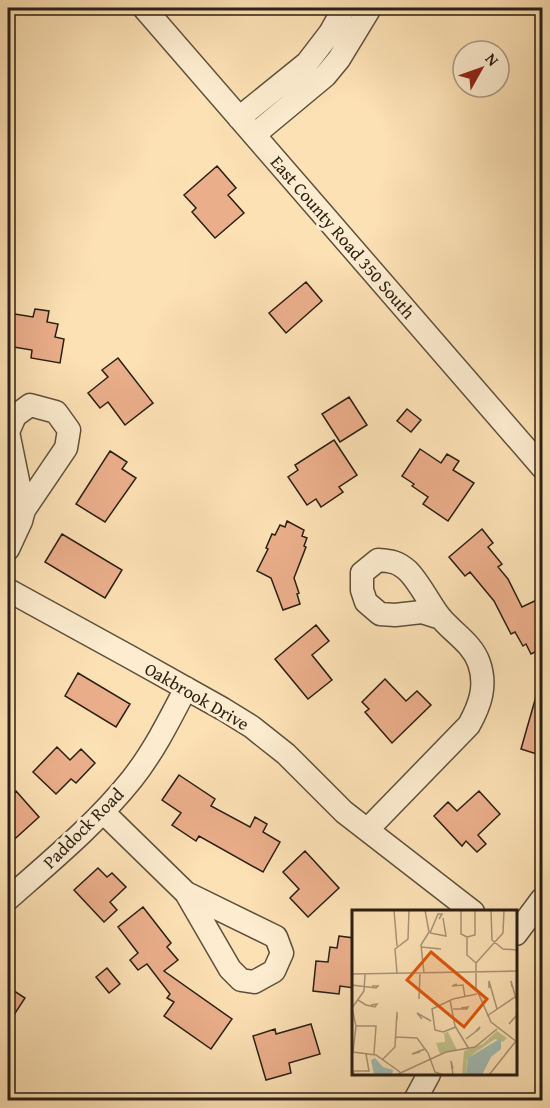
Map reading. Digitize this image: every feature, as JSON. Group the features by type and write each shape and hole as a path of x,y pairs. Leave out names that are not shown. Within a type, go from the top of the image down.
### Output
{"street":[{"name":"East County Road 350 South","path":"144,8 543,467"},
{"path":"247,126 306,63 330,33 344,8"},
{"path":"247,126 325,76 339,59 370,8"},
{"path":"8,549 24,510"},
{"name":"Oakbrook Drive","path":"8,590 252,727 286,754 344,812 470,910"},
{"path":"367,830 461,734 478,710 482,692 479,663 474,652 441,618"},
{"name":"Paddock Road","path":"8,899 96,820 133,778 186,688"},
{"path":"103,812 186,893"},
{"path":"517,933 543,899"},
{"path":"415,1101 428,1075"}],"building":[{"path":"217,166 236,188 228,195 244,213 215,238 192,212 196,208 184,195"},
{"path":"306,282 322,301 286,333 269,313"},
{"path":"35,309 49,311 47,322 58,324 55,337 64,339 60,363 31,358 32,350 8,346 8,313 33,317"},
{"path":"118,358 153,403 125,425 108,402 100,408 88,393 108,377 102,370"},
{"path":"349,397 367,425 340,442 322,414"},
{"path":"407,409 421,420 411,432 397,421"},
{"path":"334,440 357,475 339,487 343,492 321,507 316,499 307,505 288,477 298,470 295,465"},
{"path":"420,449 441,463 447,454 459,461 453,470 474,483 448,521 423,504 428,497 402,476"},
{"path":"110,451 127,462 122,469 136,478 105,522 76,504"},
{"path":"287,521 304,530 302,536 307,538 304,546 306,547 294,578 300,604 283,610 271,578 257,571 268,549 266,548 272,534 275,535 280,525 285,527"},
{"path":"482,529 493,543 488,547 502,564 498,567 508,579 522,607 543,597 543,648 531,654 526,644 523,646 515,632 511,634 494,601 470,572 465,576 449,557"},
{"path":"62,534 122,570 105,598 45,562"},
{"path":"316,625 329,641 312,655 332,680 308,699 275,659"},
{"path":"78,673 130,704 116,727 65,696"},
{"path":"385,679 406,701 417,691 431,705 392,743 365,712 369,709 362,702"},
{"path":"539,686 543,687 543,756 521,749"},
{"path":"57,747 70,760 81,749 95,763 76,783 71,779 56,794 33,772"},
{"path":"179,775 215,799 211,806 250,827 255,817 267,824 263,832 280,842 263,872 199,836 196,841 172,825 181,813 162,800"},
{"path":"16,791 39,817 8,845 8,798"},
{"path":"479,791 500,814 478,835 486,844 477,852 466,841 462,846 434,816 448,802 457,811"},
{"path":"305,851 339,888 308,917 290,898 299,889 283,872"},
{"path":"98,868 107,877 112,873 126,887 110,902 117,910 104,922 74,890"},
{"path":"143,907 171,943 167,947 178,960 164,971 232,1019 211,1049 164,1016 174,1002 167,998 170,994 147,964 138,970 130,960 138,953 118,927"},
{"path":"339,936 352,938 352,988 340,986 339,994 313,991 316,961 328,962 330,947 337,948"},
{"path":"107,968 120,984 109,993 96,977"},
{"path":"8,987 25,998 8,1024"},
{"path":"311,1024 320,1054 289,1063 291,1073 266,1080 253,1036 275,1029 276,1034"}]}
